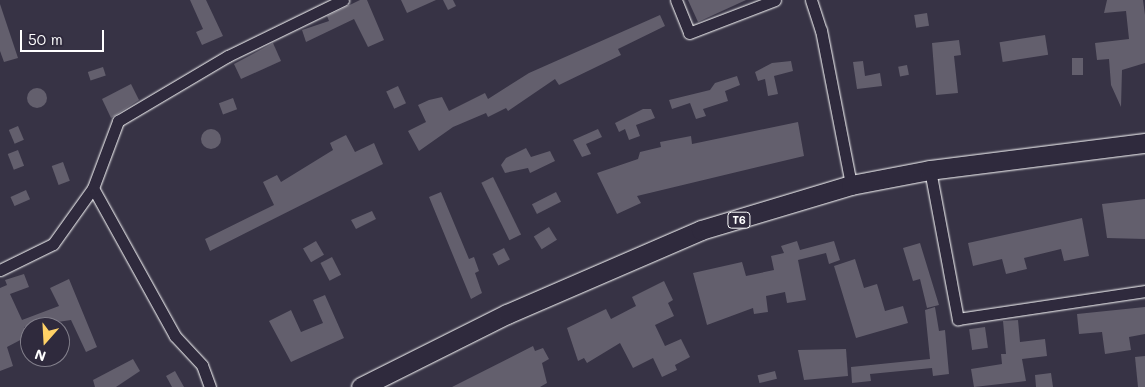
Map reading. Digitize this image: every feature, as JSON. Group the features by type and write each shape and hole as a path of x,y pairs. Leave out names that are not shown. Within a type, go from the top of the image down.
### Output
{"highway":[{"name":"T6","path":"361,387 507,314 701,230 852,185 930,170 1145,143"}],"street":[{"path":"0,270 53,244 93,188 118,121 228,56 342,0"},
{"path":"676,0 689,33 775,0"},
{"path":"811,0 821,30 852,185"},
{"path":"930,170 958,319 1145,291"},
{"path":"93,188 175,336 202,366 210,387"}],"building":[{"path":"190,0 206,0 223,36 202,45 196,32 203,29"},
{"path":"360,0 367,0 384,40 368,47 354,19 306,42 302,30 329,21 327,16"},
{"path":"401,0 436,0 407,13"},
{"path":"443,0 453,0 456,6 448,10"},
{"path":"688,0 746,0 698,22"},
{"path":"1107,0 1143,0 1145,15 1145,63 1122,70 1121,107 1111,85 1109,59 1097,60 1095,43 1129,39 1126,11 1104,13"},
{"path":"0,4 18,58 4,62 0,51"},
{"path":"927,13 929,26 916,28 914,15"},
{"path":"660,15 665,26 618,49 621,55 559,85 555,79 508,111 506,108 488,117 486,113 453,127 419,151 408,131 426,122 418,105 442,97 449,111 485,93 488,99 529,73"},
{"path":"1045,35 1048,55 1003,62 1000,42"},
{"path":"959,40 961,55 954,56 958,93 936,95 932,43"},
{"path":"273,43 281,61 241,79 234,64"},
{"path":"1072,58 1083,58 1083,75 1072,75"},
{"path":"791,61 793,71 774,76 778,94 768,96 765,79 758,81 755,72 772,63"},
{"path":"863,61 865,76 880,73 882,86 857,89 853,62"},
{"path":"907,65 909,75 900,77 898,67"},
{"path":"103,67 106,76 91,81 88,72"},
{"path":"737,76 740,85 725,91 728,101 703,109 706,116 696,119 690,103 672,109 669,100 710,90 715,83"},
{"path":"131,84 139,100 111,118 102,99"},
{"path":"398,86 406,103 394,109 386,91"},
{"path":"37,88 44,91 47,98 44,105 37,108 30,105 27,98 30,91"},
{"path":"233,98 237,109 223,114 219,103"},
{"path":"643,109 651,109 655,118 636,125 640,136 629,140 625,129 619,132 615,123"},
{"path":"798,122 804,156 637,196 641,203 617,214 597,173 638,159 640,152 661,147 660,142 691,136 692,144"},
{"path":"18,126 24,140 15,144 9,130"},
{"path":"211,129 218,132 221,139 218,146 211,149 204,146 201,139 204,132"},
{"path":"598,129 602,137 586,144 591,154 582,157 573,140"},
{"path":"346,135 355,152 374,143 383,164 210,251 205,239 274,205 263,182 277,175 281,182 333,150 330,143"},
{"path":"526,148 531,157 550,151 555,161 530,173 528,168 505,173 501,165 506,158"},
{"path":"18,150 24,166 14,170 8,154"},
{"path":"63,162 70,181 59,185 52,166"},
{"path":"493,177 521,235 509,240 481,183"},
{"path":"26,190 30,199 15,206 10,197"},
{"path":"441,192 469,259 474,257 479,271 475,273 482,293 471,299 429,197"},
{"path":"556,192 561,202 537,214 532,204"},
{"path":"1145,199 1145,239 1107,238 1102,204"},
{"path":"372,211 376,219 356,229 351,220"},
{"path":"1082,218 1089,256 1064,261 1061,249 1024,258 1027,269 1006,274 1002,259 973,266 968,243"},
{"path":"549,227 557,240 542,249 534,237"},
{"path":"316,241 324,255 311,262 303,249"},
{"path":"797,241 800,250 834,241 840,260 829,264 826,253 798,260 806,300 787,303 785,292 766,296 768,312 754,314 753,308 707,325 693,273 742,262 746,276 774,270 771,256 784,253 781,246"},
{"path":"920,243 939,305 927,308 920,279 913,281 903,248"},
{"path":"504,248 510,260 498,265 492,254"},
{"path":"332,257 341,275 329,281 320,263"},
{"path":"855,259 864,288 877,284 885,311 903,306 908,323 856,338 834,266"},
{"path":"24,274 29,287 10,294 21,317 20,340 7,347 13,366 0,371 0,288 7,285 5,280"},
{"path":"69,279 97,347 86,352 70,317 30,317 59,306 50,288"},
{"path":"664,281 673,300 668,303 674,316 655,325 665,346 681,339 690,357 675,365 677,370 662,377 653,358 633,368 620,343 587,363 584,358 578,361 567,328 606,309 611,319 636,306 632,297"},
{"path":"325,295 344,338 291,362 269,321 291,310 301,332 323,323 313,300"},
{"path":"935,307 939,331 945,330 949,374 933,376 932,368 870,374 871,381 852,383 851,367 930,359 925,310"},
{"path":"1145,307 1145,334 1129,337 1131,350 1105,354 1102,332 1079,334 1077,314"},
{"path":"1018,320 1020,342 1045,339 1047,356 1022,359 1026,381 974,387 971,369 1002,364 1001,354 1006,354 1003,321"},
{"path":"985,327 988,348 972,350 969,329"},
{"path":"533,346 535,351 543,348 549,359 542,363 547,383 540,387 452,387"},
{"path":"846,349 848,376 804,380 798,350"},
{"path":"1145,356 1145,387 1138,387 1135,357"},
{"path":"133,359 140,371 116,387 95,387 93,380"},
{"path":"175,371 184,387 172,387 166,376"},
{"path":"775,371 777,379 759,383 758,375"},
{"path":"1051,373 1053,387 1036,387 1035,375"}]}
